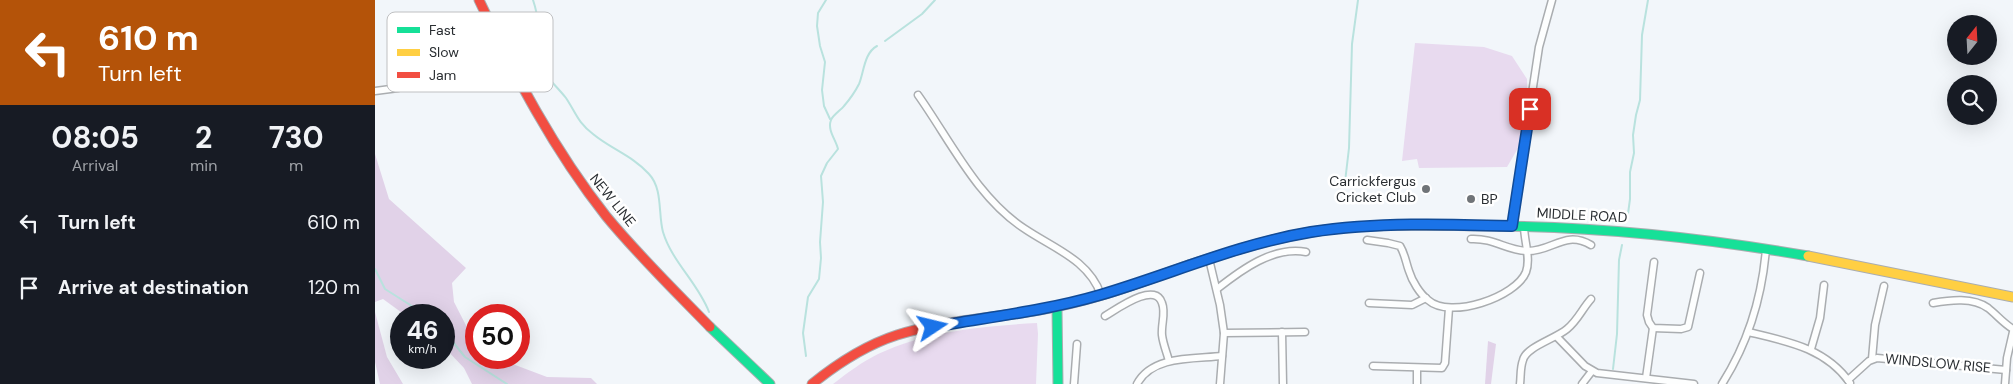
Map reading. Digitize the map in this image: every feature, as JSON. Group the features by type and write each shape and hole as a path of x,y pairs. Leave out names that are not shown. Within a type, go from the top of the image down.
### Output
{"main road":[{"name":"NEW LINE","path":"479,0 485,12"},
{"name":"NEW LINE","path":"524,92 543,125 579,180 607,217 656,272 741,358 770,384"},
{"name":"MIDDLE ROAD","path":"812,384 828,371 859,352 897,336 937,326 1057,307 1101,295 1267,241 1335,229 1415,225 1524,226 1637,232 1766,248 2013,297"},
{"path":"1057,307 1058,384"}],"street":[{"path":"1512,226 1539,47 1552,0"},
{"path":"918,95 978,183 996,206 1025,230 1060,249 1074,260 1094,278 1101,295"},
{"path":"1367,240 1393,244 1401,248 1410,273 1426,298 1434,304 1449,308 1477,305 1514,287 1522,280 1527,270 1524,226"},
{"path":"1471,240 1488,239 1526,251 1570,239 1582,240 1591,245"},
{"path":"1722,384 1741,352 1748,332 1761,289 1766,248"},
{"path":"1217,289 1253,263 1293,251 1306,252"},
{"path":"1209,259 1217,289 1224,333 1220,384"},
{"path":"1646,378 1653,328 1647,315 1653,262"},
{"path":"1653,328 1681,329 1688,327 1701,272"},
{"path":"1811,349 1820,318 1824,285"},
{"path":"1873,359 1875,325 1884,286"},
{"path":"1105,316 1145,295 1153,294 1159,298 1163,306 1162,335 1169,361"},
{"path":"1369,303 1412,305 1426,298"},
{"path":"1520,384 1523,360 1527,352 1557,337 1578,319 1591,299"},
{"path":"1933,303 1955,300 1979,304 1988,308 2013,331 2005,384"},
{"path":"1373,366 1439,368 1444,366 1449,308"},
{"path":"1282,332 1283,384"},
{"path":"1224,333 1305,332"},
{"path":"1748,332 1811,349 1835,367 1849,382"},
{"path":"1557,337 1592,371 1602,374 1694,384"},
{"path":"1074,384 1077,344"},
{"path":"1137,384 1141,377 1149,370 1169,361 1222,356"},
{"name":"WINDSLOW RISE","path":"1849,382 1873,359 1881,358 2006,370"},
{"path":"1417,368 1417,384"},
{"path":"1582,384 1592,371"}],"shaded area":[{"path":"1415,43 1484,47 1512,56 1527,79 1527,112 1521,143 1507,167 1419,168 1417,159 1402,161"},
{"path":"375,154 389,199 466,268 452,283 454,302 465,324 465,369 526,369 547,377 591,378 597,384 472,384 464,368 455,359 455,304 390,304 383,299 375,302"},
{"path":"375,312 390,362 390,369 394,369 403,384 380,384 375,362"},
{"path":"1037,323 1036,384 833,384 872,357 916,340 976,328"},
{"path":"1488,341 1496,344 1491,384 1485,384"}],"waterway":[{"path":"533,0 536,12"},
{"path":"826,0 818,13 817,26 825,62 822,90 824,106 830,119"},
{"path":"885,41 922,14 935,0"},
{"path":"1345,182 1349,148 1352,44 1358,0"},
{"path":"1627,221 1630,199 1630,172 1634,153 1633,135 1640,100 1642,35 1648,0"},
{"path":"806,356 803,333 808,297 819,279 821,258 820,242 823,202 821,176 827,163 838,149 830,124 832,118 856,90 869,53 877,46"},
{"path":"553,84 566,98 588,130 636,162 649,174 658,194 663,232 667,243 698,291 709,312"},
{"path":"1613,369 1617,334 1619,260 1622,245"},
{"path":"375,269 385,289 409,304"},
{"path":"455,345 465,357 507,384"}],"traffic: fast":[{"path":"1499,226 1615,231 1731,244 1808,256"},
{"path":"1057,307 1058,384"},
{"path":"710,327 770,384"}],"traffic: slow":[{"path":"1189,265 1264,242 1334,229 1405,225 1499,226"},
{"path":"1808,256 2013,297"}],"traffic: jam":[{"path":"479,0 485,12"},
{"path":"526,92 552,139 606,216 657,273 710,327"},
{"path":"812,384 853,355 897,335 936,325 1035,311 1089,299 1189,265"}],"place":[{"name":"Carrickfergus Cricket Club","path":"1426,189"},
{"name":"BP","path":"1471,199"}],"route":[{"path":"933,327 1057,307 1101,295 1247,246 1312,232 1415,225 1512,226 1530,109"}]}
